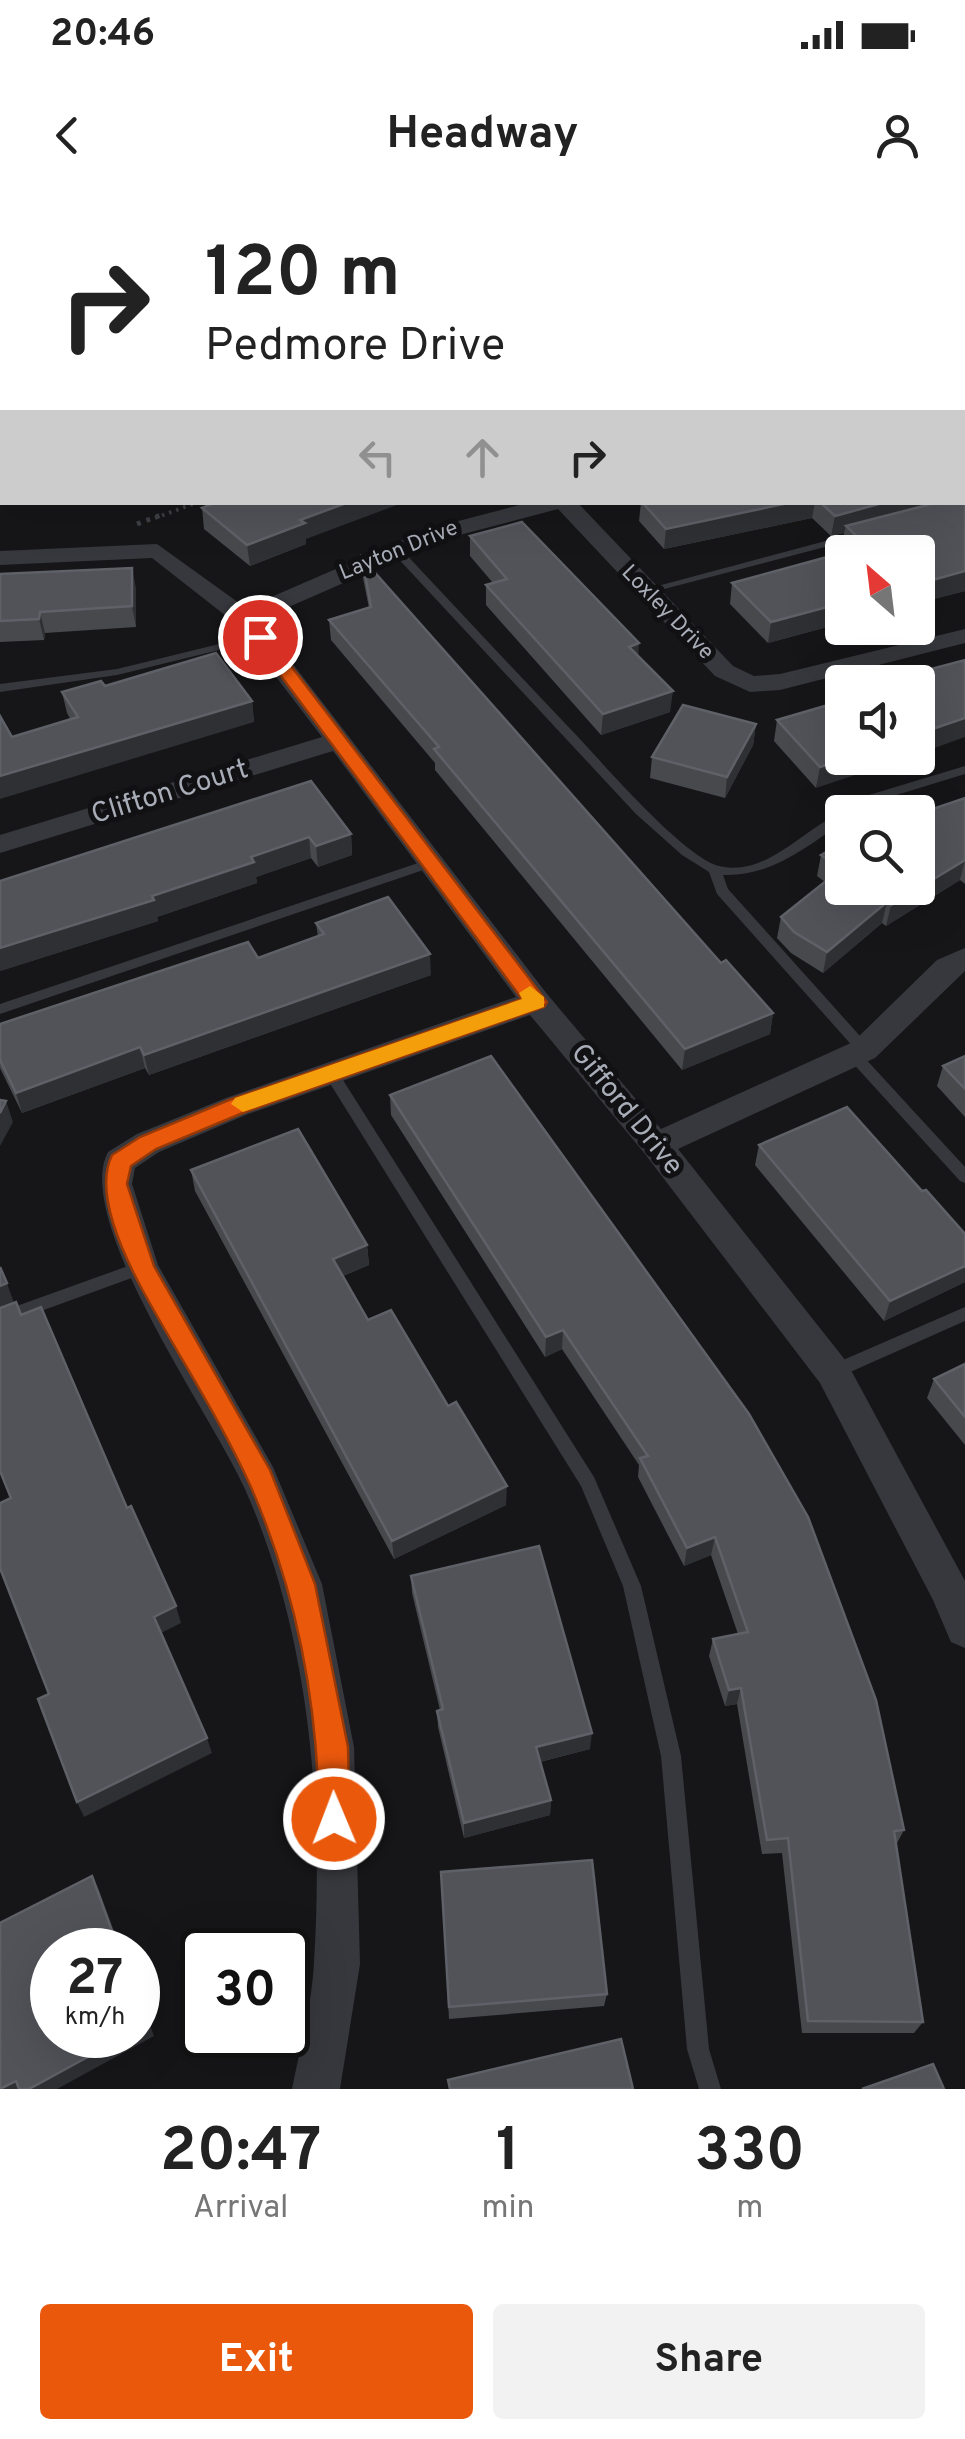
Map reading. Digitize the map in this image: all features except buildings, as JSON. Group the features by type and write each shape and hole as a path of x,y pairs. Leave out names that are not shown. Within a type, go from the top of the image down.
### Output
{"street":[{"name":"Layton Drive","path":"252,627 396,550 471,522 548,505"},
{"name":"Loxley Drive","path":"565,505 724,672 750,684 780,682 965,636"},
{"name":"Gifford Drive","path":"0,558 158,551 252,627 536,1002 656,1145 833,1372 958,1590 965,1629"},
{"name":"Clifton Court","path":"0,844 340,741"},
{"path":"656,1145 859,1053 948,966 965,958"},
{"path":"316,2089 337,1964 333,1747 302,1584 260,1479 142,1267 115,1184 120,1161 166,1136 331,1072 536,1002"}],"lane":[{"path":"645,592 871,532"},
{"path":"396,550 640,811 686,852 716,870 739,873 778,862 825,829"},
{"path":"0,688 117,672 252,627"},
{"path":"882,795 965,770"},
{"path":"0,1009 430,863"},
{"path":"716,870 722,891 965,1177"},
{"path":"331,1072 588,1482 632,1586 670,1756 698,2049 710,2089"},
{"path":"0,1320 142,1267"},
{"path":"833,1372 965,1314"}],"slow traffic":[{"path":"243,1104 536,1002 530,993"}],"route":[{"path":"260,637 536,1002 237,1106 148,1143 120,1161 115,1184 142,1267 260,1479 302,1584 333,1747 334,1819"}]}
